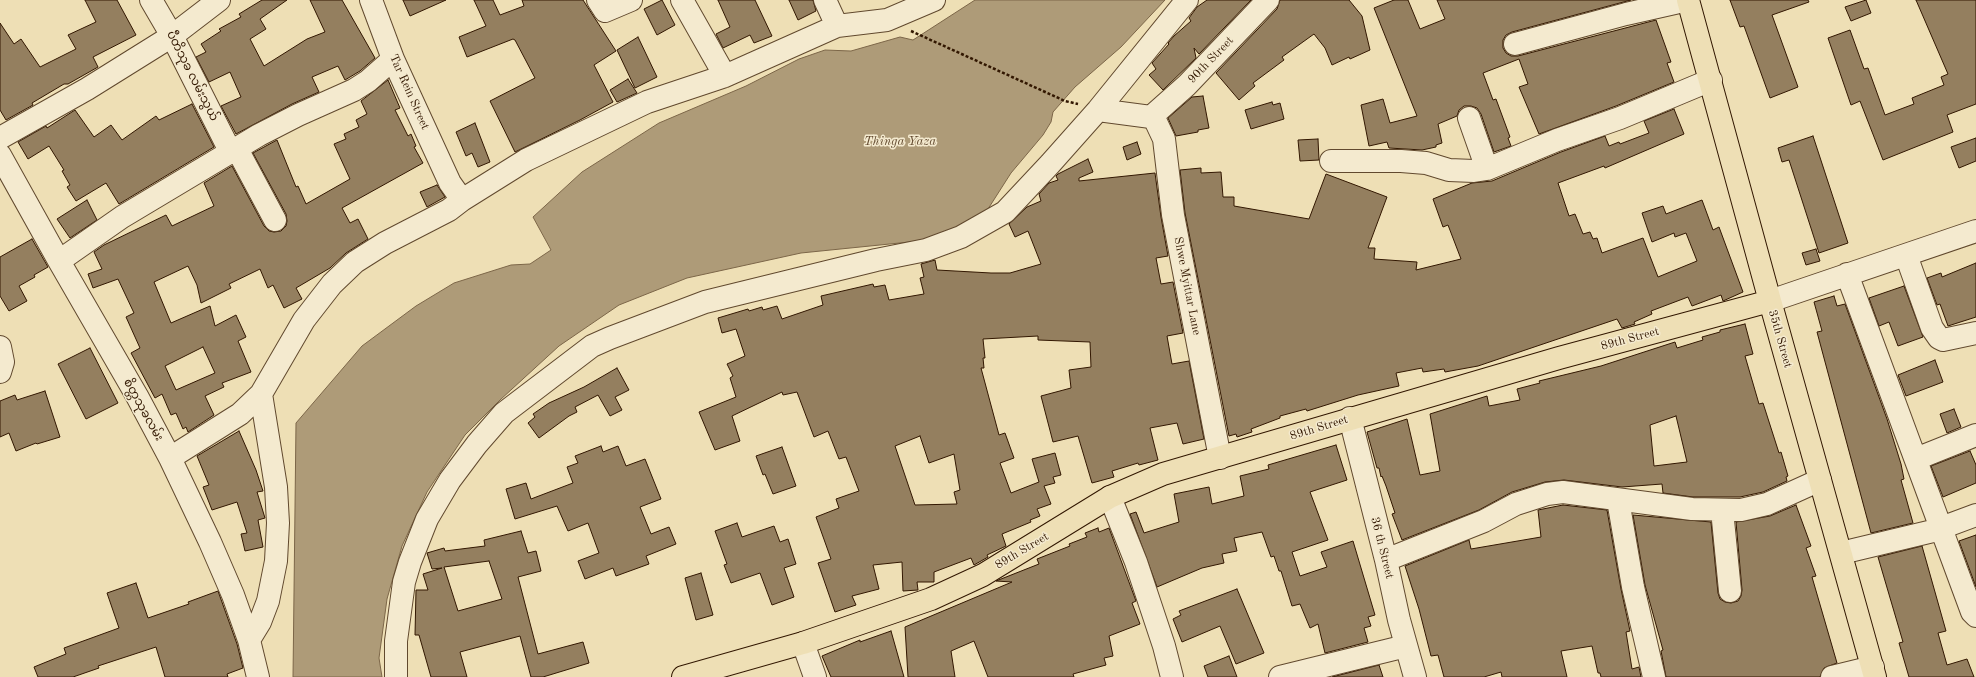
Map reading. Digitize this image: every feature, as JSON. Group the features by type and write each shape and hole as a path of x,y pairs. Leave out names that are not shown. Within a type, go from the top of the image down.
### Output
{"main road":[{"name":"35th Street","path":"1688,0 1770,301 1874,672"},
{"name":"89th Street","path":"684,677 803,643 930,599 957,588 1014,556 1110,496 1163,474 1559,358 1770,301"}],"street":[{"name":"ပီတိသုခ လမ်းသွယ်","path":"152,0 234,151 275,220"},
{"path":"0,138 87,89 172,36 219,0"},
{"name":"Tar Rein Street","path":"371,0 393,59 456,192"},
{"path":"598,0 605,11 631,0"},
{"path":"682,0 725,76"},
{"path":"825,0 838,26"},
{"path":"170,458 240,414 261,394 304,320 332,284 355,262 370,252 449,210 456,192 646,102 725,76 838,26 887,20 934,0"},
{"path":"396,677 396,640 404,582 410,562 427,519 450,480 476,444 504,413 592,346 617,335 705,302 876,260 926,250 961,237 1005,212 1045,170 1098,110 1187,0"},
{"name":"90th Street","path":"1151,117 1187,85 1268,0"},
{"path":"1515,44 1626,14 1688,0"},
{"path":"59,261 122,217 234,151 298,115 354,90 368,81 393,59"},
{"path":"1331,161 1401,161 1426,163 1449,170 1474,171 1487,169 1557,140 1620,118 1711,80"},
{"path":"1098,110 1151,117"},
{"name":"Shwe Myittar Lane","path":"1151,117 1156,122 1164,139 1173,215 1220,458"},
{"path":"1469,118 1487,169"},
{"name":"စိတ္တသုခလမ်း","path":"0,156 137,396 170,458 233,594 250,640 258,677"},
{"name":"89th Street","path":"1770,301 1976,231"},
{"path":"1906,255 1932,328 1939,338 1943,340 1976,333"},
{"path":"1847,274 1972,612 1976,617"},
{"path":"0,347 3,362 0,372"},
{"path":"250,640 260,622 268,601 276,561 278,523 276,487 261,394"},
{"name":"36 th Street","path":"1350,418 1415,677"},
{"path":"1916,459 1976,435"},
{"path":"1386,560 1484,521 1516,504 1547,494 1563,492 1692,509 1741,510 1767,504 1820,480"},
{"path":"1110,496 1136,562 1164,646 1172,677"},
{"path":"1618,500 1633,587 1654,677"},
{"path":"1722,510 1730,591"},
{"path":"1841,553 1942,528 1976,516"},
{"path":"803,643 815,677"},
{"path":"1280,677 1406,646"},
{"path":"1832,677 1874,672"}],"path":[{"path":"918,35 1066,100"}],"water":[{"name":"Thinga Yaza","path":"975,0 1165,0 1121,47 1075,87 1053,112 1051,122 1043,135 1011,173 988,209 958,229 929,240 801,253 687,278 619,305 559,346 500,400 465,435 427,492 402,546 387,599 379,658 382,677 293,677 296,423 362,346 416,306 454,283 511,265 530,264 551,250 533,217 582,172 659,123 746,86 799,59 825,50 851,51 900,37 913,40"}],"building":[{"path":"85,0 117,0 136,35 93,57 98,67 68,84 64,84 32,103 33,105 6,120 0,110 0,23 14,44 21,39 40,67 76,49 68,35 96,22"},
{"path":"262,0 287,0 260,19 266,29 250,39 264,66 307,39 325,32 310,0 342,0 375,58 360,71 345,80 338,66 312,77 319,92 292,104 236,134 221,106 241,97 230,72 209,82 196,57 206,52 201,44 221,31 219,29 241,17 239,14"},
{"path":"403,0 446,0 410,16"},
{"path":"474,0 493,0 500,15 524,6 522,0 583,0 616,51 594,65 613,102 515,152 490,101 535,78 515,40 513,39 467,57 459,37 486,26"},
{"path":"662,0 675,25 657,35 644,9"},
{"path":"718,0 755,0 772,36 754,43 750,35 723,48 716,34 730,27"},
{"path":"789,0 813,0 816,11 798,20"},
{"path":"1207,0 1251,0 1199,54 1194,48 1196,58 1163,90 1149,75 1156,69 1152,63 1174,36 1191,21 1189,18 1197,7"},
{"path":"1280,0 1349,0 1362,16 1370,50 1332,65 1325,48 1314,34 1282,57 1284,60 1253,83 1255,86 1239,100 1216,73 1277,9"},
{"path":"1394,0 1408,0 1420,29 1445,19 1437,0 1631,0 1512,32 1506,35 1503,40 1503,48 1506,53 1511,56 1518,56 1656,20 1671,62 1667,63 1674,82 1616,106 1539,134 1519,87 1528,84 1519,59 1483,73 1493,100 1496,99 1510,137 1508,138 1511,146 1494,152 1481,114 1477,108 1464,106 1459,110 1457,116 1438,124 1442,143 1436,145 1436,147 1422,150 1389,148 1387,142 1369,146 1361,105 1383,99 1390,123 1417,116 1374,8"},
{"path":"1730,0 1808,0 1809,2 1772,15 1798,87 1770,98 1744,26 1740,27"},
{"path":"1866,0 1871,13 1851,21 1845,7"},
{"path":"1916,0 1976,0 1976,104 1947,115 1953,132 1883,160 1860,101 1851,105 1828,38 1850,30 1864,69 1868,68 1885,115 1914,104 1912,98 1944,85 1941,77 1948,74"},
{"path":"638,37 657,77 635,88 617,50"},
{"path":"628,79 637,93 617,102 610,90"},
{"path":"388,80 400,108 395,110 408,136 411,134 416,146 414,147 423,163 342,208 350,223 358,219 368,239 346,253 330,268 296,288 302,299 284,308 273,285 268,288 260,269 229,284 231,288 201,303 197,285 188,266 154,282 171,323 210,306 215,326 236,315 246,337 238,341 251,372 222,383 224,387 205,396 214,415 188,432 186,427 183,429 176,413 171,415 162,394 155,398 131,353 140,348 126,317 134,313 118,279 93,288 88,274 102,269 94,252 104,245 166,215 172,226 214,206 204,183 232,166 264,226 269,231 281,231 286,226 286,214 253,153 277,140 296,187 298,186 306,204 350,179 334,144 346,139 344,134 359,127 356,120 367,114 361,101","holes":["203,347 215,373 176,390 165,366"]},
{"path":"1203,96 1209,128 1198,130 1198,132 1176,136 1168,118 1192,97"},
{"path":"1272,102 1273,105 1280,103 1284,119 1251,129 1245,110"},
{"path":"192,104 214,147 119,204 106,183 76,201 67,187 70,185 62,171 64,170 49,146 28,159 18,142 46,126 47,128 75,110 94,137 111,125 122,140 156,116 159,120"},
{"path":"1674,109 1684,134 1605,168 1604,166 1558,183 1569,216 1575,214 1583,234 1590,232 1593,239 1597,238 1602,253 1643,238 1658,277 1697,261 1686,233 1675,237 1674,233 1652,242 1642,213 1663,206 1666,214 1702,200 1713,230 1719,227 1743,292 1723,301 1721,295 1692,306 1688,297 1651,311 1652,314 1634,322 1635,324 1622,328 1617,319 1478,366 1445,372 1444,369 1423,372 1422,368 1396,373 1399,386 1358,395 1307,411 1306,409 1280,416 1280,418 1251,429 1252,432 1237,437 1236,434 1229,436 1185,213 1180,170 1201,168 1201,173 1221,172 1223,197 1234,197 1234,206 1309,219 1326,174 1387,197 1368,248 1375,248 1374,259 1417,262 1416,270 1461,259 1448,225 1443,227 1433,199 1472,183 1492,181 1561,152 1605,136 1609,146 1619,142 1620,144 1649,133 1644,121"},
{"path":"475,123 490,162 478,167 472,153 466,156 456,132"},
{"path":"1813,136 1848,243 1819,253 1789,160 1782,162 1778,148"},
{"path":"1976,138 1976,161 1959,168 1951,147"},
{"path":"1318,139 1319,160 1300,161 1298,140"},
{"path":"1137,142 1141,154 1127,160 1123,147"},
{"path":"1088,159 1093,172 1079,178 1079,181 1155,173 1168,256 1156,258 1161,284 1173,282 1183,333 1167,336 1172,364 1189,361 1204,439 1183,444 1177,423 1150,428 1158,460 1139,465 1138,463 1112,471 1114,477 1092,483 1078,436 1053,442 1041,396 1071,388 1069,370 1091,367 1090,342 1038,340 1038,336 983,339 985,358 983,358 984,368 981,368 999,435 1005,433 1014,458 1000,463 1011,493 1039,482 1032,459 1055,453 1061,475 1053,477 1055,483 1044,486 1051,504 1037,509 1040,516 1030,520 1031,522 1002,534 1006,546 987,555 988,557 974,565 971,558 934,572 934,582 917,582 918,590 903,591 902,562 873,565 879,589 852,596 856,605 835,612 818,563 831,559 816,517 839,508 836,499 859,491 846,457 839,459 828,431 814,437 797,392 783,395 782,392 732,416 740,441 715,450 699,412 736,397 730,378 733,376 727,364 745,356 736,329 722,333 718,318 748,309 749,311 762,307 763,310 777,306 782,319 823,305 821,296 873,284 874,287 885,285 889,300 924,294 920,278 924,277 921,264 935,260 937,270 991,273 1010,273 1041,264 1028,231 1015,237 1009,224 1027,207 1041,201 1039,194 1049,183 1058,180 1056,176","holes":["920,436 929,463 954,454 960,490 954,492 957,504 915,505 895,446"]},
{"path":"437,185 445,197 427,207 420,192"},
{"path":"87,200 97,220 70,238 57,219"},
{"path":"32,239 48,267 34,275 35,277 19,286 27,301 9,311 0,296 0,257"},
{"path":"1816,249 1820,261 1806,265 1802,253"},
{"path":"1976,263 1976,317 1948,326 1940,304 1937,305 1927,278 1941,273 1942,277"},
{"path":"1904,286 1923,337 1898,346 1889,322 1879,326 1869,298"},
{"path":"1834,296 1837,306 1845,304 1887,419 1901,464 1904,479 1901,480 1913,523 1871,533 1817,332 1822,331 1814,302"},
{"path":"1745,324 1753,354 1745,356 1759,404 1763,403 1779,453 1781,452 1788,476 1786,477 1787,481 1763,492 1740,497 1693,497 1663,493 1662,484 1622,487 1564,480 1545,482 1512,492 1479,510 1402,540 1392,514 1395,513 1379,468 1377,468 1367,432 1407,419 1420,475 1440,471 1430,414 1487,396 1489,406 1520,400 1517,389 1540,383 1539,381 1601,366 1675,342 1677,348 1703,340 1702,337 1720,332 1720,330","holes":["1676,416 1687,462 1654,466 1650,425"]},
{"path":"90,348 118,403 86,419 58,364"},
{"path":"1935,360 1943,382 1906,396 1898,375"},
{"path":"617,368 629,390 615,397 622,410 610,416 598,395 575,407 577,412 569,416 539,438 528,423 535,417 533,414 549,403 584,387"},
{"path":"45,391 60,437 37,444 36,443 16,451 9,433 0,437 0,401 15,395 17,400"},
{"path":"1954,409 1961,427 1947,433 1940,414"},
{"path":"239,431 256,470 263,491 257,492 265,518 258,520 263,547 245,551 241,534 247,533 237,502 212,510 203,487 209,485 197,456"},
{"path":"1336,445 1347,480 1310,492 1328,540 1292,552 1300,576 1327,567 1321,552 1353,541 1375,615 1368,617 1371,626 1364,628 1368,642 1325,653 1318,624 1310,628 1300,604 1292,606 1281,571 1279,571 1274,556 1271,557 1262,532 1234,538 1237,551 1222,554 1224,563 1202,568 1157,587 1130,514 1136,512 1144,533 1179,522 1174,494 1209,487 1212,504 1244,496 1240,476 1269,469 1268,465"},
{"path":"601,446 603,452 618,446 626,466 645,459 661,499 640,507 651,534 669,527 676,544 646,556 649,564 616,576 613,568 585,579 578,561 599,553 588,523 568,531 557,506 515,519 506,489 526,483 531,499 573,483 567,467 578,463 575,456"},
{"path":"782,447 796,486 773,494 765,474 763,475 756,456"},
{"path":"1970,451 1976,465 1976,483 1943,497 1931,466"},
{"path":"1563,505 1607,510 1630,631 1626,632 1632,669 1639,667 1641,677 1601,677 1600,673 1598,673 1592,646 1561,651 1567,677 1502,677 1501,672 1484,677 1444,677 1438,655 1431,656 1419,609 1405,566 1469,540 1471,549 1541,537 1538,510"},
{"path":"1796,505 1811,546 1806,548 1816,576 1812,577 1837,663 1824,668 1820,677 1666,677 1661,651 1663,650 1645,585 1633,515 1711,522 1718,593 1720,599 1731,603 1738,601 1742,590 1736,522 1770,516"},
{"path":"737,523 742,537 774,526 780,542 788,539 796,564 784,568 794,597 772,605 760,573 731,583 724,565 727,564 715,531"},
{"path":"1098,528 1099,532 1109,528 1136,601 1132,603 1140,624 1109,636 1113,656 1104,658 1106,665 1073,674 1074,677 988,677 974,641 951,651 955,677 908,677 905,627 1012,582 996,581 1039,564 1037,559 1070,546 1069,544 1087,537 1085,533"},
{"path":"521,531 528,553 536,551 541,571 518,577 538,654 583,642 589,663 543,677 531,677 520,636 460,652 467,677 431,677 419,635 415,635 416,590 428,590 423,574 442,568 432,569 427,553 444,548 445,551 485,546 484,540","holes":["489,561 502,599 458,611 444,567"]},
{"path":"1976,535 1976,587 1959,541"},
{"path":"1922,546 1946,631 1938,633 1947,665 1967,659 1974,677 1909,677 1899,643 1903,642 1878,557"},
{"path":"701,573 713,615 696,620 685,578"},
{"path":"136,583 148,618 189,604 188,602 218,591 237,644 243,668 227,674 228,677 165,677 156,647 98,666 99,668 73,677 38,677 34,667 66,654 64,648 119,628 107,593"},
{"path":"1237,589 1264,653 1236,664 1220,626 1182,642 1173,619 1181,615 1179,611"},
{"path":"891,631 904,677 831,677 822,656 860,640 860,642"},
{"path":"1229,656 1237,677 1208,677 1204,666"},
{"path":"1379,665 1383,677 1332,677"}]}
